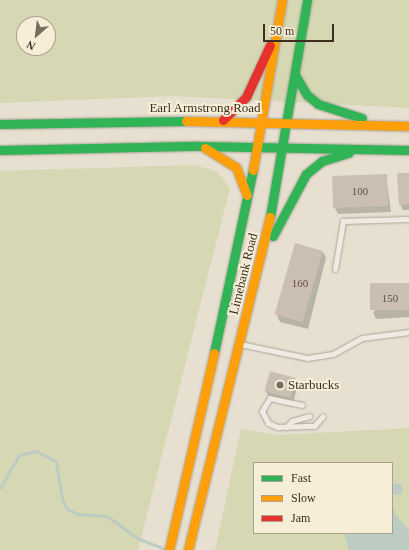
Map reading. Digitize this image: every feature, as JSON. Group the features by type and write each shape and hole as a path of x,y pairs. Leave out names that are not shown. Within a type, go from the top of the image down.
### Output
{"main road":[{"name":"Limebank Road","path":"169,550 248,200 279,27 282,0"},
{"name":"Limebank Road","path":"188,550 239,344 258,275 283,147 307,0"},
{"path":"223,120 246,97 279,27"},
{"path":"295,75 307,95 318,104 383,124"},
{"name":"Earl Armstrong Road","path":"0,124 223,120 409,126"},
{"path":"199,146 236,167 245,182 248,200"},
{"path":"0,150 199,146 373,148 409,150"},
{"path":"258,275 281,217 306,174 334,155 373,148"}],"lane":[{"path":"335,270 343,221 409,219"},
{"path":"239,344 307,358 333,354 362,338 409,332"},
{"path":"302,405 275,397 266,400 262,411 268,422 286,427 314,426 323,416"},
{"path":"286,427 292,421 309,416"}],"green space":[{"path":"0,0 409,0 409,108 174,96 0,103"},
{"path":"194,165 216,171 230,188 138,550 0,550 0,171"},
{"path":"409,428 409,550 215,550 241,429 277,435"}],"shaded area":[{"path":"397,483 403,489 401,493 397,495 393,493 393,485"},
{"path":"393,506 396,516 409,530 409,550 349,550 344,534 393,534"}],"building":[{"path":"397,173 409,173 409,204 399,205"},
{"path":"387,174 388,206 333,208 332,176"},
{"path":"295,243 323,251 302,322 275,314"},
{"path":"370,283 409,283 409,310 370,310"},
{"name":"Starbucks","path":"270,371 296,378 291,398 265,391"}],"waterway":[{"path":"0,488 19,455 36,451 56,461 62,499 67,509 78,514 107,516 139,539 165,549"}],"traffic: fast":[{"path":"270,217 307,0"},
{"path":"295,75 307,95 318,104 362,118"},
{"path":"0,124 186,121"},
{"path":"0,150 199,146 409,150"},
{"path":"273,236 306,174 322,161 349,153"},
{"path":"214,353 253,170"}],"traffic: slow":[{"path":"253,170 282,0"},
{"path":"186,121 409,126"},
{"path":"205,148 236,167 247,195"},
{"path":"188,550 270,217"},
{"path":"169,550 214,353"}],"traffic: jam":[{"path":"223,120 246,97 270,45"}],"place":[{"name":"Starbucks","path":"280,385"}]}
